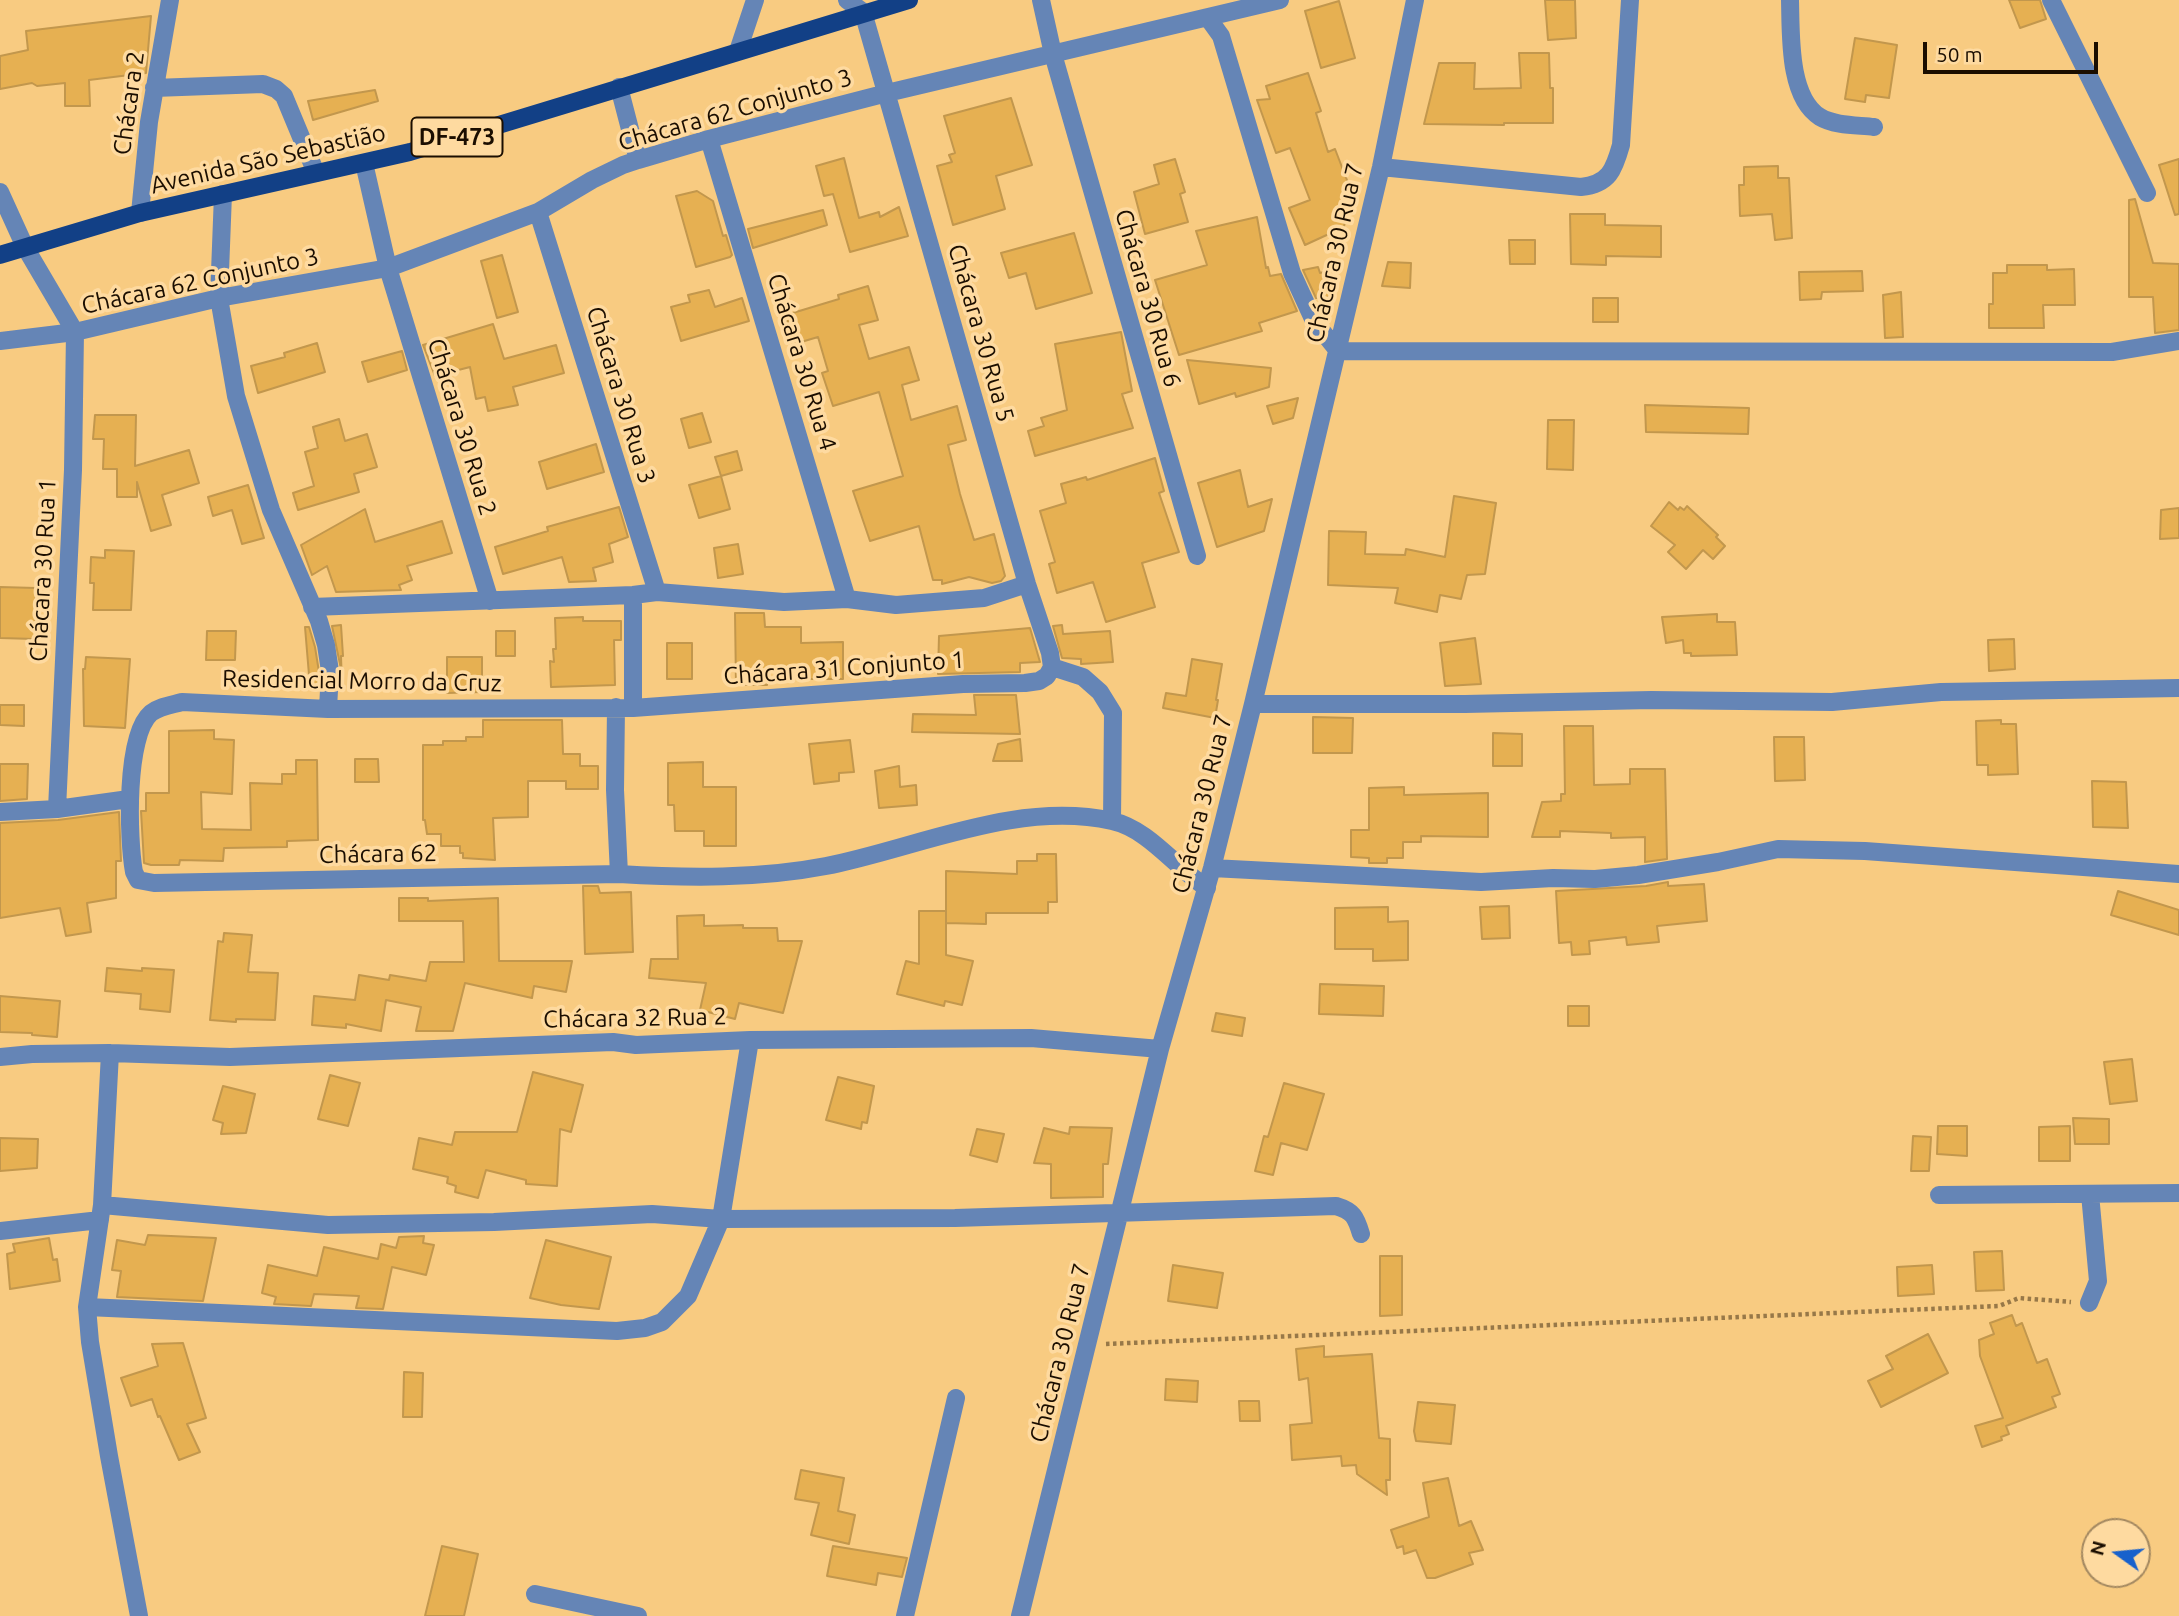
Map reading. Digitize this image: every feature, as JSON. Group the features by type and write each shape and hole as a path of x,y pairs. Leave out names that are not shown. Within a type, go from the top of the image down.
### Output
{"main road":[{"name":"Avenida São Sebastião","path":"0,255 140,213 410,152 909,0"}],"street":[{"name":"Chácara 2","path":"140,213 149,122 170,0"},
{"path":"738,51 755,0"},
{"path":"847,0 863,12"},
{"name":"Chácara 30 Rua 6","path":"1041,0 1053,54 1197,555"},
{"path":"1280,0 1208,19 1222,36 1292,273 1314,321 1338,351 2112,352 2179,341"},
{"name":"Chácara 30 Rua 7","path":"1020,1616 1160,1049 1213,868 1381,167 1415,0"},
{"path":"1381,167 1581,187 1596,186 1606,179 1616,165 1622,145 1630,0"},
{"path":"1790,0 1792,59 1805,104 1822,118 1874,127"},
{"path":"2050,0 2147,193"},
{"name":"Chácara 30 Rua 5","path":"863,12 1052,667"},
{"name":"Chácara 62 Conjunto 3","path":"0,341 75,332 219,299 388,268 538,212 592,180 638,160 887,93 1208,19"},
{"path":"155,88 263,84 276,89 284,96 316,173"},
{"path":"620,87 638,160"},
{"name":"Chácara 30 Rua 4","path":"709,139 847,599"},
{"name":"Chácara 30 Rua 2","path":"364,163 388,268 490,601"},
{"path":"0,192 25,247 75,332"},
{"path":"223,194 219,299 236,396 271,510 326,645 330,671 328,709"},
{"name":"Chácara 30 Rua 3","path":"538,212 657,592"},
{"name":"Chácara 30 Rua 1","path":"57,810 74,470 75,332"},
{"path":"312,607 657,592 784,602 847,599 896,605 984,598 1027,584"},
{"path":"633,595 615,790 619,874 656,876 775,873 825,866 984,826 1054,815 1112,821 1132,828 1207,888"},
{"path":"1052,667 1083,677 1100,692 1113,713 1112,821"},
{"name":"Chácara 31 Conjunto 1","path":"624,707 1039,681 1047,676 1052,667"},
{"path":"1253,704 1465,704 1651,700 1832,702 1941,692 2179,688"},
{"name":"Residencial Morro da Cruz","path":"138,880 133,866 129,799 133,764 142,725 150,714 161,707 182,702 328,709 624,707"},
{"path":"0,813 57,810 129,799"},
{"path":"1213,868 1481,882 1595,879 1718,862 1778,849 1865,851 2179,874"},
{"name":"Chácara 62","path":"138,880 155,883 619,874"},
{"name":"Chácara 32 Rua 2","path":"0,1057 110,1053 230,1057 613,1042 636,1045 750,1040 1031,1038 1160,1049"},
{"path":"87,1307 626,1330 645,1328 662,1322 688,1296 722,1219 750,1040"},
{"path":"110,1053 101,1213 87,1307 109,1457 139,1616"},
{"path":"1939,1195 2179,1193"},
{"path":"2089,1303 2098,1281 2090,1194"},
{"path":"0,1231 101,1213 328,1225 494,1222 652,1214 722,1219 955,1218 1336,1206 1350,1210 1361,1234"},
{"path":"905,1616 956,1398"},
{"path":"535,1594 638,1616"}],"path":[{"path":"1087,1345 1999,1306 2019,1298 2089,1303"}],"building":[{"path":"1545,0 1575,0 1576,38 1548,40"},
{"path":"2009,0 2040,0 2046,19 2020,28"},
{"path":"1339,1 1355,58 1321,68 1305,11"},
{"path":"151,16 146,73 89,80 90,106 65,106 65,83 37,86 32,83 0,89 0,56 28,50 26,31"},
{"path":"1855,38 1897,45 1889,98 1866,95 1865,102 1845,99"},
{"path":"1519,53 1549,53 1553,123 1424,124 1439,63 1475,63 1474,89 1521,88"},
{"path":"1308,73 1321,111 1316,113 1328,152 1335,149 1350,188 1344,227 1305,245 1289,208 1310,200 1290,148 1276,153 1257,100 1270,99 1266,86"},
{"path":"375,90 378,101 313,120 308,101"},
{"path":"1011,98 1032,165 996,176 1005,209 953,225 937,166 952,162 949,155 955,153 944,116"},
{"path":"844,158 859,218 879,212 880,217 899,207 908,236 850,252 833,194 824,196 816,166"},
{"path":"1175,159 1185,192 1180,194 1188,222 1145,234 1134,192 1159,184 1154,165"},
{"path":"2179,159 2179,214 2175,215 2159,165"},
{"path":"1778,166 1778,178 1789,178 1792,238 1775,240 1772,214 1740,216 1739,185 1744,185 1744,167"},
{"path":"697,191 713,201 723,236 726,235 732,255 696,267 676,196"},
{"path":"2135,199 2153,263 2179,264 2179,330 2155,333 2153,297 2129,297 2129,200"},
{"path":"823,210 827,225 753,248 748,229"},
{"path":"1570,214 1605,214 1605,225 1661,226 1661,257 1606,256 1606,265 1571,264"},
{"path":"1257,217 1266,268 1268,267 1270,276 1281,274 1297,311 1259,323 1262,331 1179,355 1155,280 1207,265 1196,231"},
{"path":"1074,233 1092,293 1036,309 1026,273 1009,278 1001,253"},
{"path":"1509,240 1535,240 1535,264 1510,264"},
{"path":"502,255 518,312 497,318 481,261"},
{"path":"1388,262 1411,263 1410,288 1382,286"},
{"path":"2007,265 2047,265 2047,270 2074,269 2075,305 2043,305 2044,328 1989,328 1989,304 1993,304 1993,273 2007,273"},
{"path":"1318,267 1320,273 1336,269 1331,297 1316,298 1303,270"},
{"path":"1862,271 1863,291 1822,292 1821,299 1800,300 1799,272"},
{"path":"868,286 878,320 859,325 869,359 909,347 919,380 902,385 911,420 957,406 966,440 948,445 960,494 974,540 994,534 1005,576 1001,581 992,583 969,577 942,584 942,580 933,580 919,526 870,541 853,491 903,476 879,392 833,406 822,373 828,371 818,337 791,345 785,323 788,322 786,315 839,299 838,295"},
{"path":"709,290 715,307 742,298 749,321 681,341 671,307 690,302 688,295"},
{"path":"1901,292 1903,337 1885,338 1883,295"},
{"path":"1593,298 1618,298 1618,322 1593,322"},
{"path":"493,324 504,359 556,345 564,373 513,387 518,405 488,411 485,397 476,399 470,367 435,376 423,345"},
{"path":"1121,332 1132,391 1122,394 1133,428 1035,456 1028,431 1044,426 1041,418 1067,410 1055,344"},
{"path":"317,343 325,372 258,393 251,366 285,357 284,353"},
{"path":"402,351 407,370 368,382 362,362"},
{"path":"1187,360 1271,368 1269,387 1236,397 1235,393 1199,404"},
{"path":"1298,398 1293,418 1273,424 1267,406"},
{"path":"1645,405 1749,408 1748,434 1646,432"},
{"path":"702,413 711,442 689,448 681,419"},
{"path":"95,415 136,415 135,466 189,450 199,483 162,495 171,525 151,531 137,482 137,497 117,497 117,469 103,469 104,439 93,439"},
{"path":"339,419 345,441 367,434 377,467 354,474 359,492 298,510 293,493 314,486 305,452 318,448 313,427"},
{"path":"1548,420 1574,420 1573,470 1547,469"},
{"path":"596,444 604,472 547,489 539,462"},
{"path":"737,451 742,470 721,476 715,457"},
{"path":"1155,458 1164,491 1159,493 1179,552 1142,563 1155,607 1106,622 1093,582 1057,593 1049,564 1055,562 1040,511 1066,503 1061,484 1086,477 1087,480"},
{"path":"1240,470 1248,507 1272,499 1264,531 1217,547 1198,483"},
{"path":"721,476 730,509 699,518 689,485"},
{"path":"248,485 264,538 242,544 232,510 213,516 208,497"},
{"path":"1454,496 1496,503 1485,574 1467,575 1461,599 1440,595 1437,612 1395,603 1398,588 1328,585 1329,531 1366,532 1365,554 1405,555 1406,549 1445,557"},
{"path":"1669,502 1678,510 1680,507 1684,510 1687,506 1718,535 1716,537 1725,546 1713,559 1703,550 1686,569 1668,552 1675,545 1651,526"},
{"path":"619,507 628,537 609,544 613,562 593,568 596,581 569,582 562,557 503,574 495,547 548,531 547,527"},
{"path":"2179,508 2179,538 2160,539 2161,510"},
{"path":"365,509 375,542 442,521 452,553 407,566 412,580 399,585 401,590 336,592 327,566 312,575 301,545"},
{"path":"738,544 743,574 718,578 714,548"},
{"path":"105,550 134,551 131,610 93,610 91,557 105,558"},
{"path":"0,587 36,588 35,639 0,638"},
{"path":"735,613 764,613 765,627 801,627 801,643 843,642 843,679 804,679 804,667 767,668 767,685 736,685"},
{"path":"1717,614 1717,622 1735,622 1737,655 1691,656 1691,653 1684,653 1683,640 1666,643 1662,617"},
{"path":"583,617 583,621 621,621 621,640 614,640 615,685 551,687 550,661 554,662 553,649 556,649 555,618"},
{"path":"341,625 343,656 342,686 332,626"},
{"path":"1062,625 1063,634 1110,631 1113,662 1081,664 1081,659 1062,658 1053,626"},
{"path":"305,627 309,627 315,647 319,672 318,687 310,687"},
{"path":"1030,628 1040,662 1020,663 1020,672 938,674 939,636"},
{"path":"207,631 236,631 235,660 206,660"},
{"path":"496,631 515,631 515,656 496,656"},
{"path":"1475,638 1481,684 1445,686 1440,643"},
{"path":"2014,639 2015,669 1989,671 1988,640"},
{"path":"667,643 692,643 692,679 667,679"},
{"path":"86,657 130,659 125,728 84,726 83,669"},
{"path":"447,657 482,657 482,692 447,693"},
{"path":"1192,659 1222,664 1215,718 1163,708 1166,693 1186,696"},
{"path":"974,695 1016,695 1020,734 912,732 913,714 976,715"},
{"path":"0,705 24,705 24,726 0,725"},
{"path":"1313,717 1353,718 1352,753 1313,753"},
{"path":"483,720 562,720 563,754 580,754 580,766 598,766 598,789 566,789 566,781 528,781 528,817 493,818 495,860 463,858 460,846 441,846 441,834 427,834 423,820 423,745 443,745 443,741 466,741 466,737 483,737"},
{"path":"2001,720 2001,724 2016,724 2018,774 1988,775 1988,765 1977,765 1976,721"},
{"path":"1564,726 1593,726 1594,785 1630,784 1630,769 1665,769 1667,859 1645,862 1645,837 1611,838 1611,833 1560,831 1560,837 1532,837 1542,802 1561,801 1561,794 1565,794"},
{"path":"214,730 214,739 234,740 232,794 201,792 202,829 251,830 250,783 282,784 282,774 296,774 296,760 317,760 318,840 287,841 287,847 224,848 223,861 180,860 179,865 144,863 141,811 146,811 146,793 169,793 169,731"},
{"path":"1493,733 1522,734 1522,766 1493,766"},
{"path":"1774,737 1804,737 1805,780 1775,781"},
{"path":"1020,739 1022,761 993,761 998,744"},
{"path":"850,740 854,772 839,773 839,781 814,784 809,744"},
{"path":"355,759 378,759 379,782 355,782"},
{"path":"703,762 703,787 736,787 736,846 704,846 704,831 675,831 674,805 668,805 668,763"},
{"path":"0,764 28,764 27,799 0,801"},
{"path":"899,766 900,787 916,785 917,805 879,808 875,771"},
{"path":"2092,781 2126,782 2128,828 2093,827"},
{"path":"1404,787 1404,795 1488,793 1488,837 1421,836 1421,842 1403,842 1403,858 1387,858 1387,863 1369,863 1369,858 1351,857 1351,830 1369,830 1369,788"},
{"path":"119,812 121,861 116,861 116,898 87,903 91,932 66,936 60,908 0,918 0,823 58,820"},
{"path":"1037,854 1056,854 1057,902 1048,902 1048,913 986,913 986,924 946,923 946,871 1017,874 1017,861 1037,861"},
{"path":"1668,882 1668,886 1704,884 1707,921 1657,926 1659,942 1627,945 1626,937 1589,941 1590,954 1572,955 1571,942 1559,943 1556,891 1646,886"},
{"path":"583,886 598,886 600,893 631,892 633,952 585,954"},
{"path":"2118,891 2179,910 2179,935 2111,915"},
{"path":"399,898 428,898 428,901 498,898 499,961 572,961 566,992 534,986 532,998 465,983 453,1031 416,1031 421,1007 386,1000 381,1031 346,1024 346,1028 312,1025 314,996 355,1000 359,975 389,980 390,975 426,981 430,962 464,962 463,921 399,921"},
{"path":"1509,906 1510,938 1482,939 1480,907"},
{"path":"1388,907 1388,922 1408,921 1408,960 1373,961 1373,949 1335,949 1335,908"},
{"path":"919,911 946,911 946,955 973,961 962,1005 945,1001 944,1006 897,994 906,961 919,964"},
{"path":"704,915 704,926 777,928 778,941 802,941 783,1013 739,1003 735,1019 700,1010 706,983 649,978 651,959 678,959 677,916"},
{"path":"224,933 252,935 248,972 278,973 275,1020 210,1020 218,941 223,942"},
{"path":"107,968 174,970 170,1012 140,1009 141,994 105,991"},
{"path":"1320,984 1384,986 1383,1016 1319,1014"},
{"path":"0,996 60,1001 57,1037 0,1032"},
{"path":"1568,1006 1589,1006 1589,1026 1568,1026"},
{"path":"1216,1013 1245,1018 1242,1036 1212,1031"},
{"path":"2132,1059 2137,1101 2110,1104 2104,1062"},
{"path":"533,1072 583,1085 571,1132 560,1129 557,1186 526,1184 526,1180 486,1170 478,1198 455,1192 456,1186 447,1183 448,1177 413,1169 419,1138 452,1145 455,1132 517,1132"},
{"path":"330,1075 360,1083 348,1126 318,1119"},
{"path":"838,1077 874,1086 867,1123 862,1122 861,1129 826,1120"},
{"path":"1284,1083 1324,1094 1307,1150 1281,1143 1273,1175 1255,1171 1264,1136 1268,1137"},
{"path":"223,1086 255,1094 246,1133 221,1134 223,1123 213,1120"},
{"path":"2073,1118 2109,1119 2109,1144 2075,1144"},
{"path":"1938,1126 1967,1126 1967,1156 1937,1154"},
{"path":"2070,1126 2070,1161 2039,1161 2039,1127"},
{"path":"1070,1127 1112,1128 1108,1164 1103,1164 1103,1197 1051,1198 1051,1164 1034,1163 1044,1128 1069,1134"},
{"path":"977,1129 1004,1134 997,1162 970,1155"},
{"path":"1913,1136 1931,1137 1929,1171 1911,1171"},
{"path":"0,1138 38,1139 37,1168 0,1171"},
{"path":"148,1235 216,1238 203,1301 117,1297 121,1271 112,1270 117,1240 145,1245"},
{"path":"424,1236 423,1243 434,1245 426,1275 392,1267 383,1309 356,1308 359,1296 314,1294 311,1306 274,1304 276,1297 262,1293 268,1265 317,1276 324,1247 378,1259 381,1244 396,1248 399,1237"},
{"path":"49,1238 53,1260 57,1259 60,1281 10,1289 7,1254 15,1252 13,1244"},
{"path":"546,1240 611,1257 599,1309 530,1298"},
{"path":"2002,1251 2004,1290 1976,1291 1974,1252"},
{"path":"1380,1256 1402,1256 1402,1315 1380,1316"},
{"path":"1173,1265 1223,1273 1217,1308 1168,1301"},
{"path":"1932,1265 1934,1294 1898,1296 1897,1267"},
{"path":"2012,1315 2016,1326 2022,1323 2037,1363 2047,1359 2060,1394 2052,1397 2056,1407 2006,1426 2009,1434 2001,1437 2002,1440 1982,1447 1975,1426 2003,1418 1980,1356 1979,1340 1994,1334 1990,1323"},
{"path":"1928,1334 1948,1373 1881,1407 1868,1381 1893,1369 1886,1356"},
{"path":"183,1343 206,1418 187,1424 200,1452 179,1460 152,1399 131,1406 121,1378 158,1366 152,1344"},
{"path":"1324,1346 1324,1357 1372,1354 1379,1438 1390,1439 1390,1480 1386,1480 1387,1495 1357,1474 1356,1465 1342,1466 1341,1456 1292,1460 1290,1425 1312,1423 1308,1378 1299,1380 1296,1349"},
{"path":"404,1372 423,1373 422,1417 403,1417"},
{"path":"1166,1379 1198,1381 1197,1402 1165,1400"},
{"path":"1239,1401 1259,1401 1260,1421 1240,1421"},
{"path":"1418,1402 1455,1405 1451,1444 1416,1441 1414,1431"},
{"path":"801,1470 844,1478 838,1511 855,1515 849,1544 811,1535 819,1503 795,1499"},
{"path":"1448,1478 1459,1526 1471,1521 1483,1550 1469,1553 1473,1564 1435,1578 1427,1578 1416,1550 1404,1554 1403,1546 1397,1548 1391,1530 1429,1517 1423,1483"},
{"path":"442,1546 478,1554 464,1616 425,1616"},
{"path":"833,1546 907,1558 902,1577 878,1573 876,1585 827,1576"}]}
